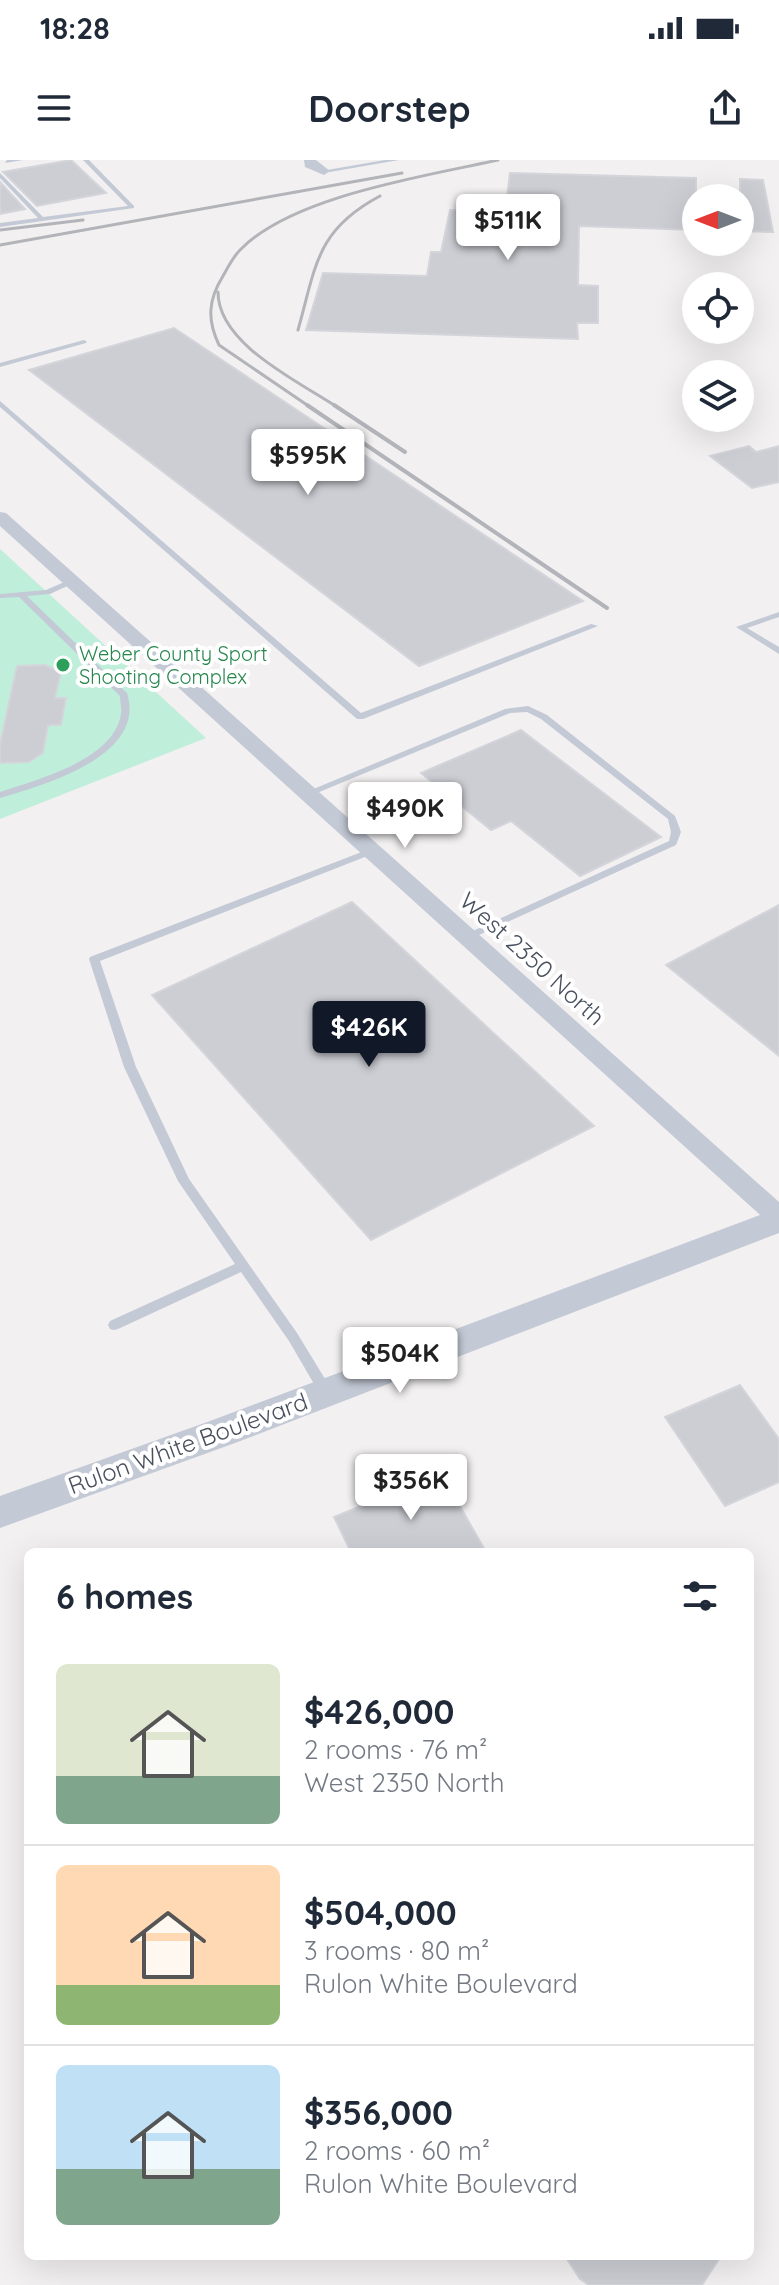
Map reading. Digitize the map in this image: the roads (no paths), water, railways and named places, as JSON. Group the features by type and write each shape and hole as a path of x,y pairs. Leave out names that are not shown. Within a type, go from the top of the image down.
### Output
{"street":[{"path":"310,160 309,164 324,171"},
{"name":"West 2350 North","path":"0,517 779,1218"},
{"name":"Rulon White Boulevard","path":"0,1512 326,1392 779,1218"}],"lane":[{"path":"4,162 20,160"},
{"path":"0,225 132,207 86,160"},
{"path":"324,171 396,160"},
{"path":"0,175 41,218"},
{"path":"0,365 84,342"},
{"path":"0,403 360,717 594,626"},
{"path":"0,596 47,592 72,582"},
{"path":"0,795 92,759 115,736 126,718 124,695 22,596"},
{"path":"779,614 740,627 779,651"},
{"path":"309,793 490,718 528,709 544,717 672,818 676,832 673,843 468,937"},
{"path":"326,1392 293,1337 241,1267 184,1181 130,1067 94,959 372,851"},
{"path":"114,1325 241,1267"}],"railway":[{"path":"310,407 219,345 212,327 212,302 235,256 263,231 292,215 326,202 398,181 498,160"},
{"path":"0,245 402,173"},
{"path":"298,330 315,268 331,236 343,222 380,196"},
{"path":"0,230 83,220"},
{"path":"218,292 222,311 245,344 282,373 337,407"},
{"path":"307,405 607,608"},
{"path":"334,405 405,452"}],"place":[{"name":"Weber County Sport Shooting Complex","path":"63,665"}]}
